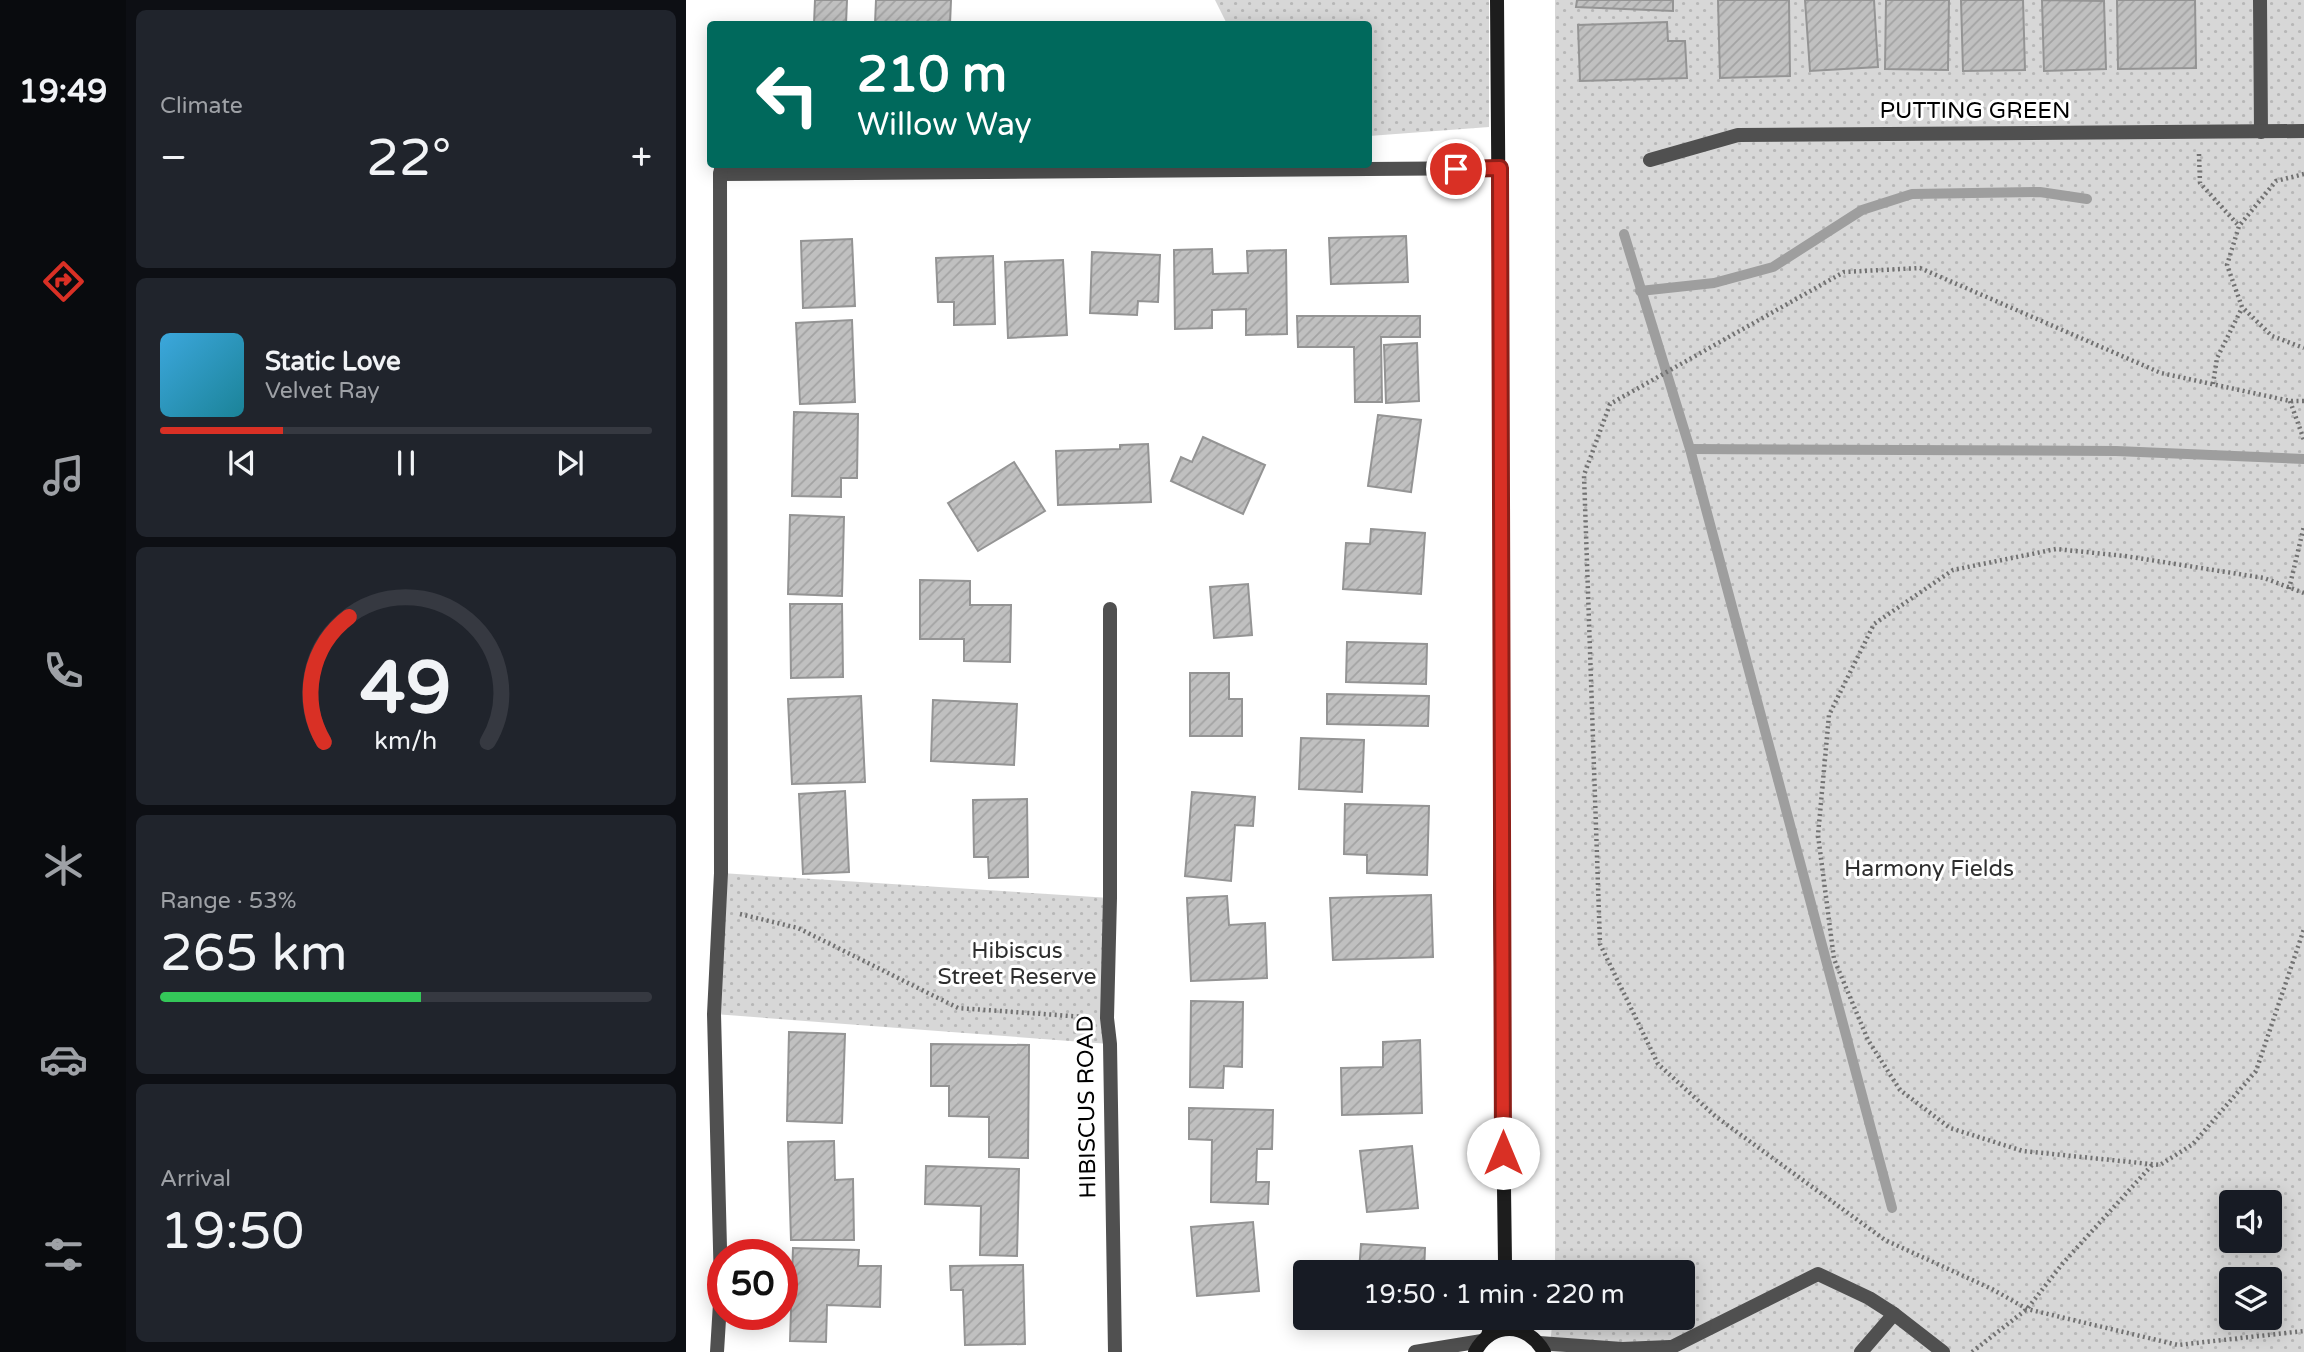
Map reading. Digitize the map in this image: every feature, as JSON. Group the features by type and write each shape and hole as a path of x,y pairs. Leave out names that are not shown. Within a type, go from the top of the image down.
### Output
{"main road":[{"path":"1497,0 1502,648 1500,892 1505,1260"},
{"path":"1482,1343 1501,1329 1515,1329 1538,1343"}],"street":[{"path":"2260,0 2261,132"},
{"name":"PUTTING GREEN","path":"1650,160 1738,135 2304,131"},
{"path":"717,1352 721,1287 714,1014 721,873 721,169 1500,168"},
{"name":"HIBISCUS ROAD","path":"1111,609 1107,1018 1110,1044 1115,1352"},
{"path":"1538,1343 1668,1350 1818,1274 1869,1298 1943,1352"},
{"path":"1860,1352 1894,1314"},
{"path":"1415,1352 1482,1343"}],"path":[{"path":"2199,153 2200,183 2239,226"},
{"path":"2304,174 2276,181 2239,226 2227,265 2242,307 2272,336 2304,348"},
{"path":"2304,401 2290,401 2161,373 1920,268 1844,272 1610,404 1584,475 1600,944 1658,1064 1715,1116 1885,1240 1993,1289 2027,1309 2178,1345 2304,1331"},
{"path":"2213,384 2217,358 2242,307"},
{"path":"2290,401 2304,440"},
{"path":"2289,589 2304,526"},
{"path":"2304,593 2264,578 2125,556 2056,549 1953,570 1874,624 1829,715 1818,835 1834,959 1868,1040 1900,1090 1950,1128 2023,1151 2161,1165 2193,1144 2256,1071 2304,929"},
{"path":"719,908 798,928 958,1008 1107,1018"},
{"path":"1972,1352 2027,1309 2063,1263 2153,1164"}],"green space":[{"path":"1215,0 1489,0 1489,127 1372,136 1372,21 1226,21"},
{"name":"Harmony Fields","path":"1555,0 2304,0 2304,1352 1549,1352 1552,1330 1695,1330 1695,1260 1555,1260"},
{"name":"Hibiscus Street Reserve","path":"721,873 1110,898 1110,1044 714,1014"}],"building":[{"path":"815,0 847,0 846,21 814,21"},
{"path":"876,0 951,0 950,21 875,21"},
{"path":"1577,0 1673,0 1673,11 1576,7"},
{"path":"1718,0 1789,0 1790,76 1720,78"},
{"path":"1805,0 1874,0 1878,67 1810,71"},
{"path":"1886,0 1949,0 1948,70 1885,69"},
{"path":"1961,0 2023,0 2025,70 1963,71"},
{"path":"2042,0 2104,1 2106,69 2044,71"},
{"path":"2117,0 2195,0 2196,68 2118,69"},
{"path":"1667,22 1668,41 1685,41 1687,78 1580,81 1578,25"},
{"path":"1406,236 1408,282 1331,284 1329,238"},
{"path":"852,239 855,306 803,308 801,241"},
{"path":"1212,249 1213,274 1248,273 1247,251 1286,250 1287,334 1246,335 1246,309 1212,310 1212,328 1175,329 1174,250"},
{"path":"1092,252 1160,255 1158,302 1138,301 1137,315 1090,313"},
{"path":"993,256 995,324 954,325 954,302 938,302 936,258"},
{"path":"1063,260 1067,335 1008,338 1005,262"},
{"path":"1297,316 1420,316 1420,337 1381,337 1382,402 1355,402 1354,347 1298,347"},
{"path":"852,320 855,402 800,404 796,323"},
{"path":"1417,343 1419,401 1386,403 1384,345"},
{"path":"794,412 858,414 857,478 841,478 841,497 792,496"},
{"path":"1378,415 1421,420 1411,492 1368,486"},
{"path":"1203,437 1265,465 1243,514 1171,481 1181,457 1192,462"},
{"path":"1148,444 1151,502 1058,505 1056,451 1120,449 1120,445"},
{"path":"1014,462 1045,511 978,551 948,503"},
{"path":"790,515 844,517 842,596 788,594"},
{"path":"1371,529 1425,533 1421,594 1343,589 1346,543 1370,544"},
{"path":"920,580 970,581 970,605 1011,605 1010,662 964,661 964,639 920,639"},
{"path":"1248,584 1252,635 1214,638 1210,587"},
{"path":"790,604 842,604 843,677 791,678"},
{"path":"1347,642 1427,644 1426,684 1346,682"},
{"path":"1190,673 1229,673 1229,699 1242,699 1242,736 1190,736"},
{"path":"1327,694 1429,696 1428,726 1327,724"},
{"path":"861,696 865,782 792,784 788,699"},
{"path":"933,700 1017,704 1014,765 931,761"},
{"path":"1301,738 1364,740 1362,792 1299,789"},
{"path":"845,791 849,872 803,874 799,794"},
{"path":"1192,792 1255,797 1253,826 1235,825 1231,881 1185,876"},
{"path":"1027,799 1028,877 989,878 988,857 974,857 973,800"},
{"path":"1345,804 1429,806 1427,875 1367,873 1367,855 1344,854"},
{"path":"1431,895 1433,957 1333,960 1330,898"},
{"path":"1227,896 1229,925 1265,923 1267,978 1191,981 1187,898"},
{"path":"1191,1001 1243,1002 1242,1067 1224,1066 1223,1088 1190,1087"},
{"path":"789,1032 845,1034 842,1123 787,1121"},
{"path":"1420,1040 1422,1113 1342,1115 1341,1068 1383,1067 1383,1042"},
{"path":"931,1044 1029,1045 1028,1158 989,1157 989,1117 949,1116 949,1086 931,1086"},
{"path":"1189,1108 1273,1110 1272,1149 1257,1149 1256,1182 1269,1182 1268,1204 1211,1202 1212,1140 1189,1139"},
{"path":"834,1141 835,1180 853,1179 854,1240 791,1239 788,1142"},
{"path":"1412,1146 1418,1208 1367,1212 1360,1151"},
{"path":"926,1166 1019,1169 1017,1256 980,1255 981,1206 925,1204"},
{"path":"1253,1222 1259,1291 1197,1296 1191,1227"},
{"path":"1361,1244 1425,1248 1424,1260 1360,1260"},
{"path":"798,1248 859,1250 858,1266 881,1266 880,1307 827,1305 826,1342 790,1341 790,1330 798,1330"},
{"path":"1023,1265 1025,1344 965,1345 963,1290 951,1290 950,1266"}],"waterway":[{"path":"1640,291 1714,283 1773,267 1862,210 1912,194 2040,192 2087,199"},
{"path":"1624,234 1690,449 1892,1208"},
{"path":"1690,449 2116,451 2304,459"}],"route":[{"path":"1456,169 1500,168 1500,892 1503,1153"}]}
